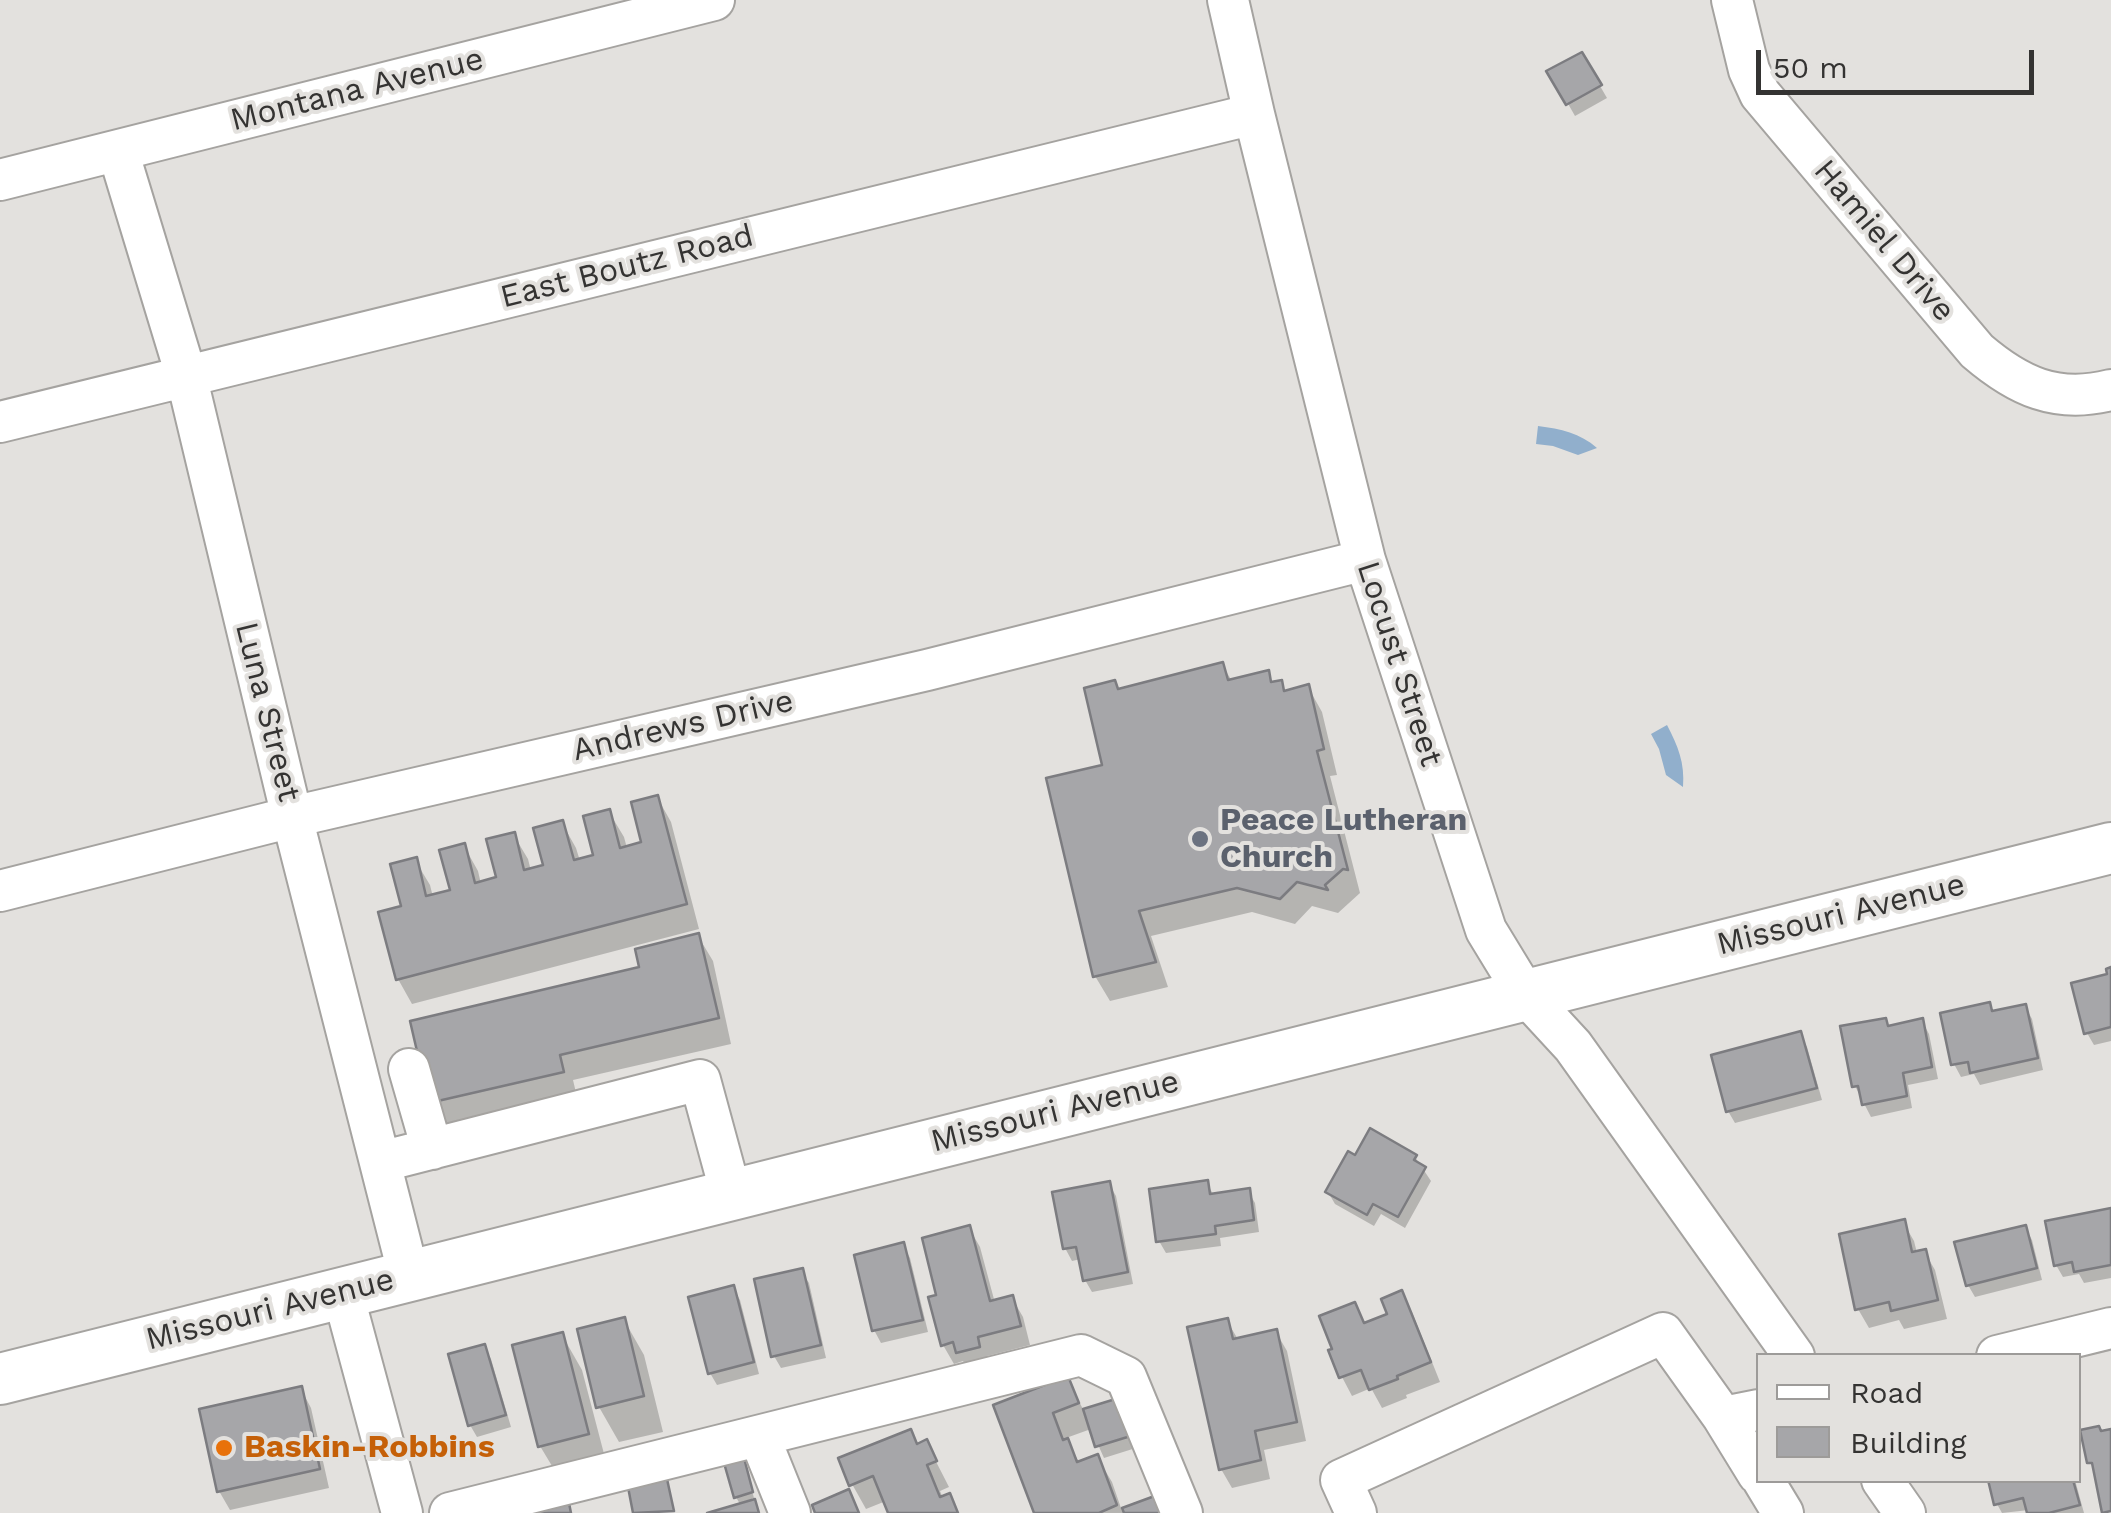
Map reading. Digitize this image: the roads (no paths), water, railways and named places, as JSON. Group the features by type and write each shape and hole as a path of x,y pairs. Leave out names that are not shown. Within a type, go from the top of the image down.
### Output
{"main road":[{"name":"Missouri Avenue","path":"0,1379 2111,848"}],"street":[{"name":"Montana Avenue","path":"0,180 714,0"},
{"name":"Locust Street","path":"1228,0 1365,560 1486,930 1525,994 1573,1046 1792,1353"},
{"name":"Hamiel Drive","path":"1732,0 1749,70 1760,94 1977,351 2005,373 2035,389 2081,395 2111,390"},
{"name":"East Boutz Road","path":"0,422 1254,114"},
{"name":"Luna Street","path":"118,151 186,375 292,817 409,1276"},
{"name":"Andrews Drive","path":"0,891 292,817 927,670 1365,560"},
{"path":"409,1069 432,1149"},
{"path":"380,1162 700,1080 732,1194"},
{"path":"343,1294 402,1513"},
{"path":"2009,1353 2111,1328"},
{"path":"1356,1513 1342,1480 1663,1333 1741,1413 1756,1467"},
{"path":"450,1513 1081,1355 1126,1377 1182,1513"},
{"path":"759,1436 790,1513"},
{"path":"1884,1483 1905,1513"}],"water":[{"path":"1538,426 1570,432 1597,448 1578,455 1536,444"},
{"path":"1667,725 1680,755 1683,787 1666,775 1651,734"}],"place":[{"name":"Peace Lutheran Church","path":"1200,839"},
{"name":"Baskin-Robbins","path":"224,1448"}]}
